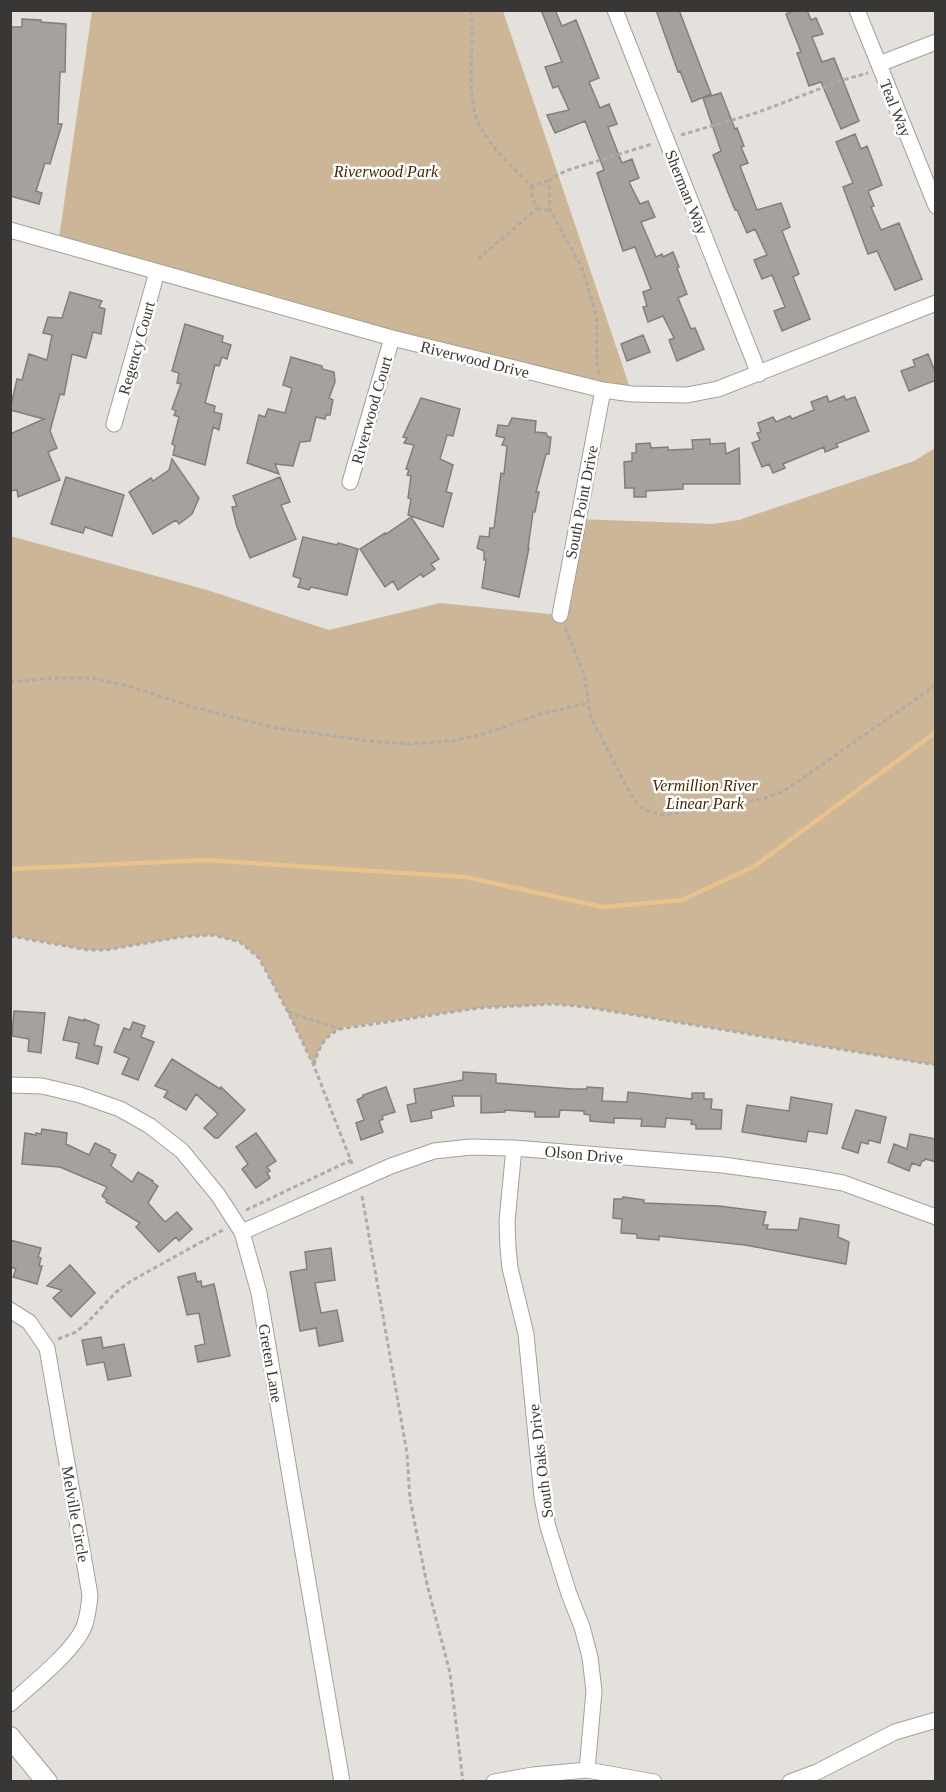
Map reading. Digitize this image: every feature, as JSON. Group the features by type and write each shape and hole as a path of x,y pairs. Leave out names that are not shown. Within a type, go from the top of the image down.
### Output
{"street":[{"name":"Sherman Way","path":"615,10 759,374"},
{"name":"Teal Way","path":"857,10 936,206"},
{"path":"879,64 936,42"},
{"name":"Riverwood Drive","path":"10,230 392,338 603,390 632,394 687,395 718,389 936,303"},
{"name":"Regency Court","path":"114,424 157,272"},
{"name":"Riverwood Court","path":"350,482 392,338"},
{"name":"South Point Drive","path":"560,615 603,390"},
{"name":"Greten Lane","path":"10,1085 42,1086 80,1095 120,1109 150,1126 182,1151 218,1195 239,1227 259,1293 342,1782"},
{"name":"Olson Drive","path":"239,1227 434,1151 471,1147 514,1148 723,1165 808,1177 843,1183 906,1208 936,1217"},
{"name":"South Oaks Drive","path":"514,1148 507,1221 510,1268 526,1334 542,1497 548,1527 590,1656 594,1691 587,1770"},
{"name":"Melville Circle","path":"10,1311 29,1322 47,1348 90,1595 84,1628 74,1644 10,1704"},
{"path":"790,1782 817,1772 895,1732 936,1720"},
{"path":"10,1737 47,1782"},
{"path":"494,1782 533,1774 587,1770 654,1782"}],"path":[{"path":"471,10 472,102 476,115 481,129 496,149 531,186 537,209"},
{"path":"531,186 549,181 568,170 756,113 843,80 868,73 879,64"},
{"path":"549,181 550,210 582,268 592,301 597,321 597,365 603,390"},
{"path":"478,259 537,209 550,210"},
{"path":"560,615 584,674 591,718 638,805 650,812 663,815 763,799 784,791 936,685"},
{"path":"10,682 54,678 92,678 132,687 193,707 271,727 368,741 409,744 452,741 475,736 540,714 588,703"},
{"path":"10,936 88,950 106,950 180,937 213,935 240,942 259,958 288,1012 314,1066 359,1180 407,1453 410,1498 426,1580 450,1673 463,1782"},
{"path":"314,1066 319,1047 324,1040 340,1029 479,1008 554,1004 586,1007 936,1065"},
{"path":"288,1012 340,1029"},
{"path":"45,1345 82,1328 116,1292 131,1281 239,1227 247,1209 351,1160"}],"green space":[{"name":"Riverwood Park","path":"92,11 503,11 632,394 58,245"},
{"name":"Vermillion River Linear Park","path":"935,448 935,1065 586,1007 554,1004 479,1008 340,1028 329,1035 322,1044 314,1066 259,958 240,942 213,935 180,937 106,950 88,950 11,936 10,536 207,590 329,630 440,603 559,615 578,519 713,524 739,520 914,461"}],"building":[{"path":"541,10 555,10 562,26 576,20 599,78 589,82 600,108 609,104 617,124 608,127 622,163 632,159 639,178 629,182 640,204 648,201 655,217 641,222 656,257 662,254 663,257 673,252 679,267 677,268 687,294 678,298 691,329 695,328 704,349 677,361 669,340 674,338 663,316 648,322 643,307 647,306 643,292 651,289 635,247 623,251 597,173 604,170 585,121 555,133 547,115 569,110 558,86 553,88 545,67 562,62"},
{"path":"656,10 679,10 711,94 692,102 680,71 678,72"},
{"path":"794,10 807,10 811,20 816,18 823,34 812,37 822,62 834,58 859,121 841,129 821,82 809,86 797,53 801,52 786,14"},
{"path":"22,19 66,24 65,72 60,72 58,124 62,124 50,164 45,163 36,191 42,193 39,204 10,196 10,27 22,27"},
{"path":"721,93 744,146 741,147 748,163 740,166 757,210 781,203 790,227 782,231 799,274 793,277 810,319 782,331 774,311 785,307 772,275 762,279 754,260 767,255 755,229 747,233 735,210 713,155 721,151 703,98"},
{"path":"855,134 861,149 867,146 882,185 868,191 874,206 871,207 881,230 899,223 922,279 895,290 877,251 868,254 843,187 853,183 836,142"},
{"path":"70,292 102,301 99,307 105,309 101,334 93,332 86,358 72,354 64,395 60,394 50,431 57,448 48,452 60,480 18,497 17,490 10,491 10,434 44,419 10,410 17,379 22,380 29,354 47,360 52,335 43,333 48,317 62,318"},
{"path":"185,324 223,336 222,342 231,345 227,359 222,357 219,366 215,365 205,403 215,406 214,412 222,414 219,430 213,427 205,465 173,455 175,446 172,444 179,417 174,415 176,411 172,409 181,384 177,383 179,373 172,371"},
{"path":"643,335 650,352 627,361 621,344"},
{"path":"928,354 936,380 909,391 901,371 915,366 913,360"},
{"path":"291,357 334,372 335,382 329,398 333,400 330,415 326,415 325,419 316,417 310,441 300,442 293,466 275,464 279,474 247,463 259,415 265,417 268,409 285,413 292,388 283,385"},
{"path":"827,396 829,402 844,396 846,400 855,397 869,431 836,444 838,447 825,452 824,447 783,464 785,468 773,473 769,464 762,467 752,443 760,440 757,433 761,432 758,423 773,417 776,422 790,416 792,419 814,410 811,402"},
{"path":"421,398 460,409 453,436 447,435 440,459 453,465 446,492 452,493 443,527 408,515 411,476 407,475 409,470 406,469 414,445 404,443 407,438 403,437"},
{"path":"512,418 536,421 535,432 546,433 548,437 551,437 549,454 546,454 536,492 539,492 535,512 533,512 529,548 519,597 482,588 486,560 484,560 484,551 477,548 480,536 489,537 490,528 494,528 501,473 504,474 507,446 502,445 505,438 496,436 498,425 508,426"},
{"path":"710,439 710,444 725,443 726,454 739,448 740,484 683,484 683,489 646,491 646,497 634,497 634,488 625,488 624,462 632,461 632,453 636,453 636,444 650,443 651,448 668,447 668,450 693,449 692,440"},
{"path":"172,459 199,498 192,514 179,524 176,520 153,534 129,492 151,478 153,481 169,470"},
{"path":"66,477 124,495 112,536 85,527 83,533 51,524"},
{"path":"280,477 290,502 281,505 296,539 250,558 237,527 232,507 237,506 233,496"},
{"path":"411,517 439,559 431,564 435,569 423,577 421,574 398,590 393,581 385,587 360,549"},
{"path":"303,537 358,549 347,595 311,587 309,590 298,587 301,579 293,576"},
{"path":"14,1011 45,1013 41,1053 28,1051 29,1039 12,1036"},
{"path":"69,1017 84,1021 84,1019 99,1025 94,1045 102,1047 98,1064 76,1058 79,1043 63,1040"},
{"path":"133,1022 145,1026 141,1037 154,1042 138,1080 122,1074 129,1058 114,1052 124,1028 130,1030"},
{"path":"172,1059 220,1089 221,1087 245,1110 218,1138 204,1128 218,1114 196,1094 186,1110 164,1097 168,1091 155,1086"},
{"path":"463,1072 496,1074 496,1083 572,1089 603,1088 602,1101 627,1102 628,1092 692,1099 692,1093 704,1093 704,1099 712,1099 711,1109 722,1110 721,1129 696,1129 696,1125 691,1124 692,1120 666,1118 665,1127 641,1126 642,1119 614,1118 614,1123 590,1121 590,1115 584,1114 584,1111 560,1110 559,1117 535,1117 535,1112 505,1110 505,1112 481,1113 481,1096 452,1096 454,1106 431,1111 432,1118 411,1122 407,1105 416,1103 414,1089 463,1080"},
{"path":"386,1087 395,1112 382,1116 383,1119 379,1121 383,1132 361,1140 356,1123 364,1120 357,1100 363,1095"},
{"path":"791,1097 832,1104 827,1134 808,1131 806,1142 742,1132 747,1105 789,1111"},
{"path":"856,1110 886,1117 880,1143 869,1140 868,1144 861,1142 858,1153 842,1148"},
{"path":"42,1129 67,1133 66,1144 89,1155 95,1143 110,1150 109,1152 116,1155 111,1166 132,1182 138,1172 158,1186 148,1203 165,1222 177,1212 192,1229 179,1241 176,1237 159,1252 136,1227 140,1223 106,1202 107,1200 102,1196 107,1187 60,1167 22,1164 25,1133 41,1134"},
{"path":"256,1133 276,1161 267,1167 270,1171 267,1173 270,1178 256,1188 242,1169 248,1164 236,1147"},
{"path":"910,1134 936,1139 936,1162 925,1159 920,1166 912,1163 909,1171 888,1162 894,1144 907,1149"},
{"path":"623,1197 644,1200 644,1203 719,1206 766,1212 763,1225 768,1225 767,1229 798,1230 800,1218 839,1225 838,1237 849,1242 846,1264 745,1245 659,1236 659,1240 637,1238 637,1234 621,1233 622,1219 613,1218 614,1199"},
{"path":"10,1240 41,1248 38,1257 41,1258 39,1266 42,1266 37,1284 13,1277 16,1269 10,1267"},
{"path":"331,1248 335,1280 315,1283 321,1313 337,1310 343,1341 319,1346 316,1328 300,1331 290,1272 307,1269 305,1252"},
{"path":"70,1265 95,1293 71,1317 53,1298 62,1290 47,1286"},
{"path":"195,1273 197,1282 201,1281 202,1287 214,1284 230,1356 198,1362 195,1346 205,1344 199,1313 187,1315 178,1277"},
{"path":"101,1337 103,1348 124,1344 131,1376 108,1380 104,1362 87,1365 82,1340"}],"waterway":[{"path":"10,869 205,860 465,877 603,907 682,900 755,866 936,732"}]}
